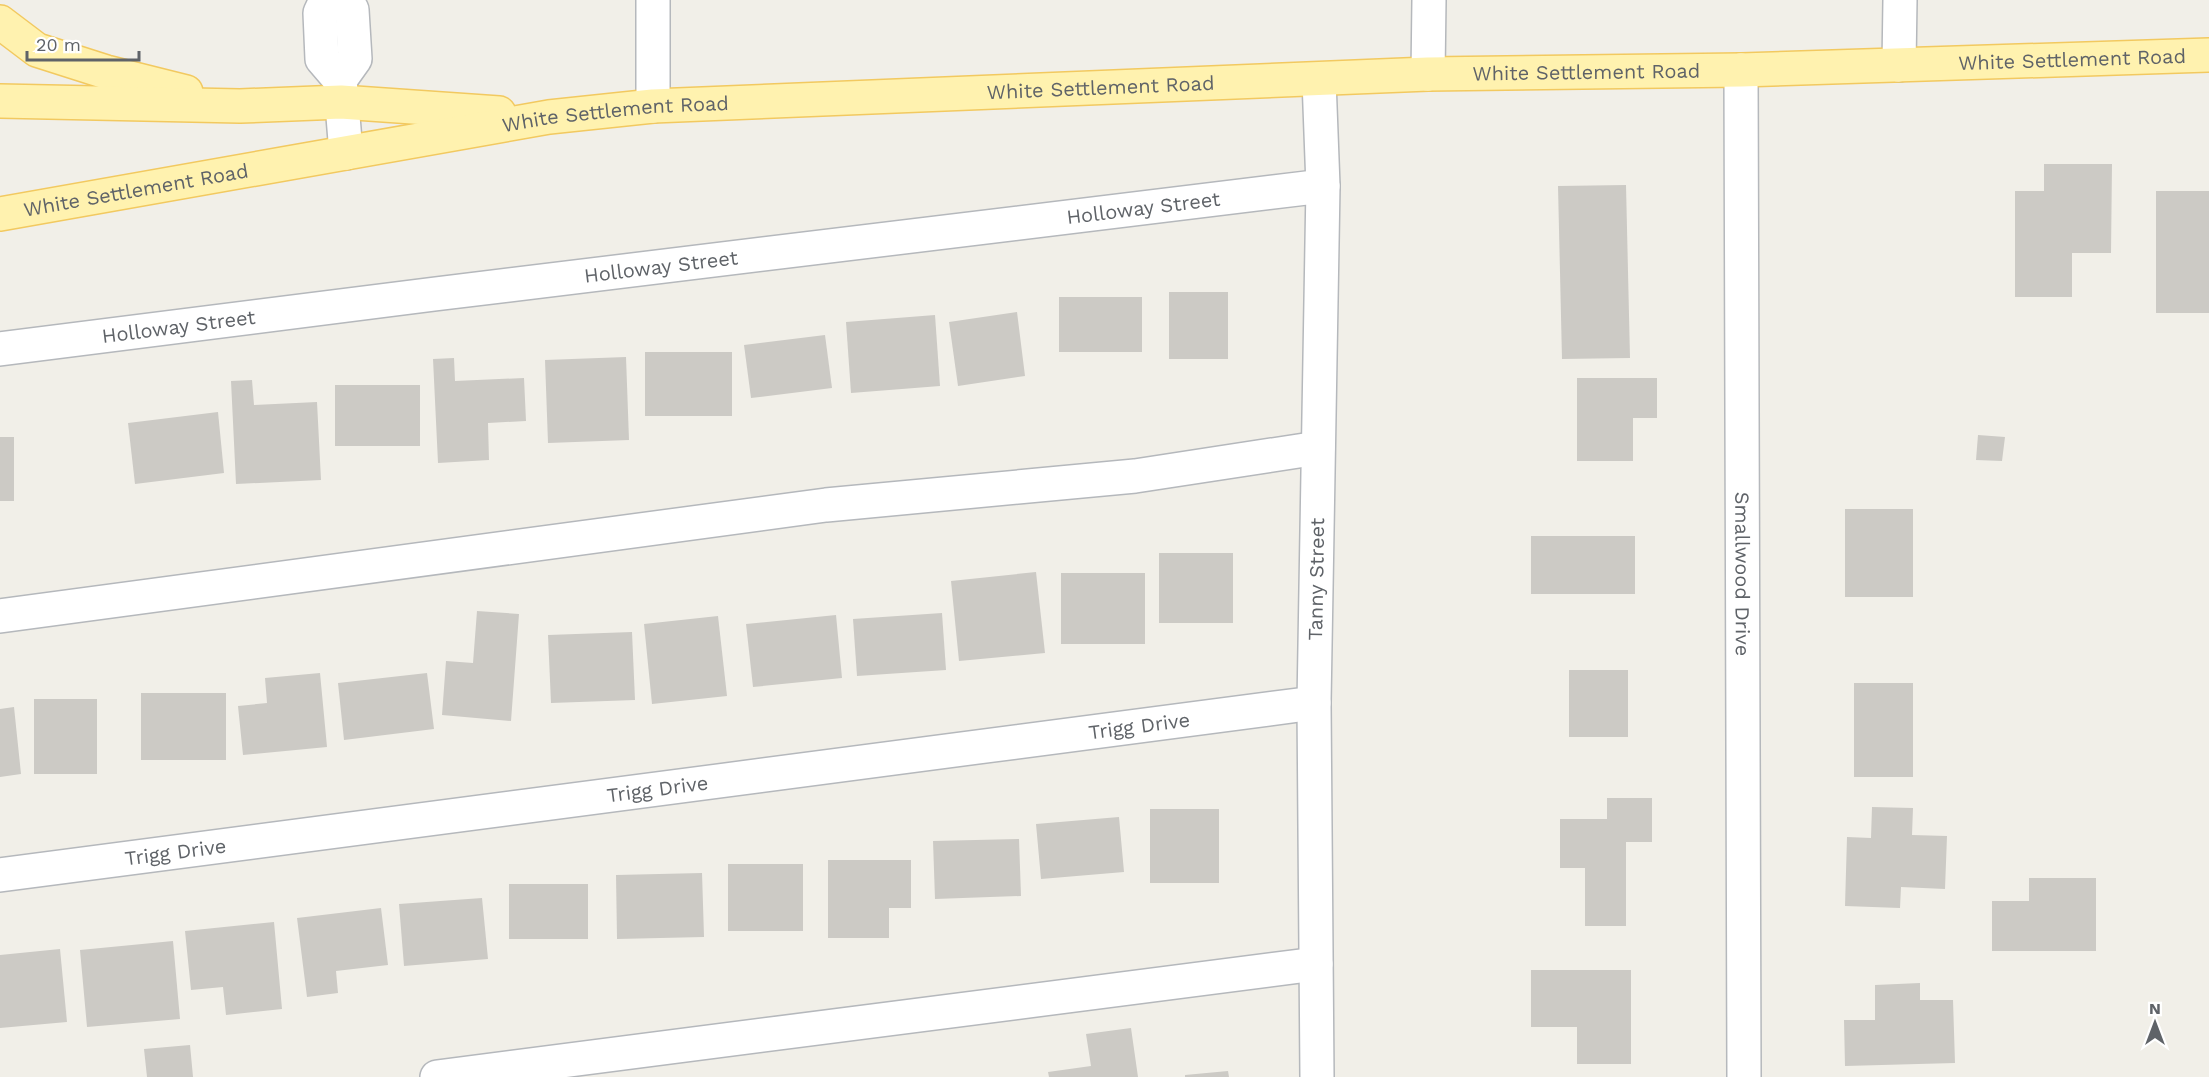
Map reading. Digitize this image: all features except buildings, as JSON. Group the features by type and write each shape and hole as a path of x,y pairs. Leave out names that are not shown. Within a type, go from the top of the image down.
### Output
{"main road":[{"path":"0,22 37,50 106,72 240,106"},
{"name":"White Settlement Road","path":"0,214 549,117 653,106 1428,74 1741,70 2209,55"},
{"path":"0,101 240,106 341,92 549,117"}],"street":[{"path":"326,0 320,13 322,59 341,92 346,153"},
{"path":"341,92 355,59 352,10 347,0"},
{"path":"653,0 653,106"},
{"path":"1428,74 1429,0"},
{"path":"1899,65 1900,0"},
{"name":"Smallwood Drive","path":"1741,70 1744,1077"},
{"name":"Tanny Street","path":"1317,1077 1314,703 1323,186 1319,80"},
{"name":"Holloway Street","path":"0,349 446,292 1323,186"},
{"path":"0,616 826,505 1135,476 1318,448"},
{"name":"Trigg Drive","path":"0,875 1314,703"},
{"path":"437,1077 1316,964"}]}
